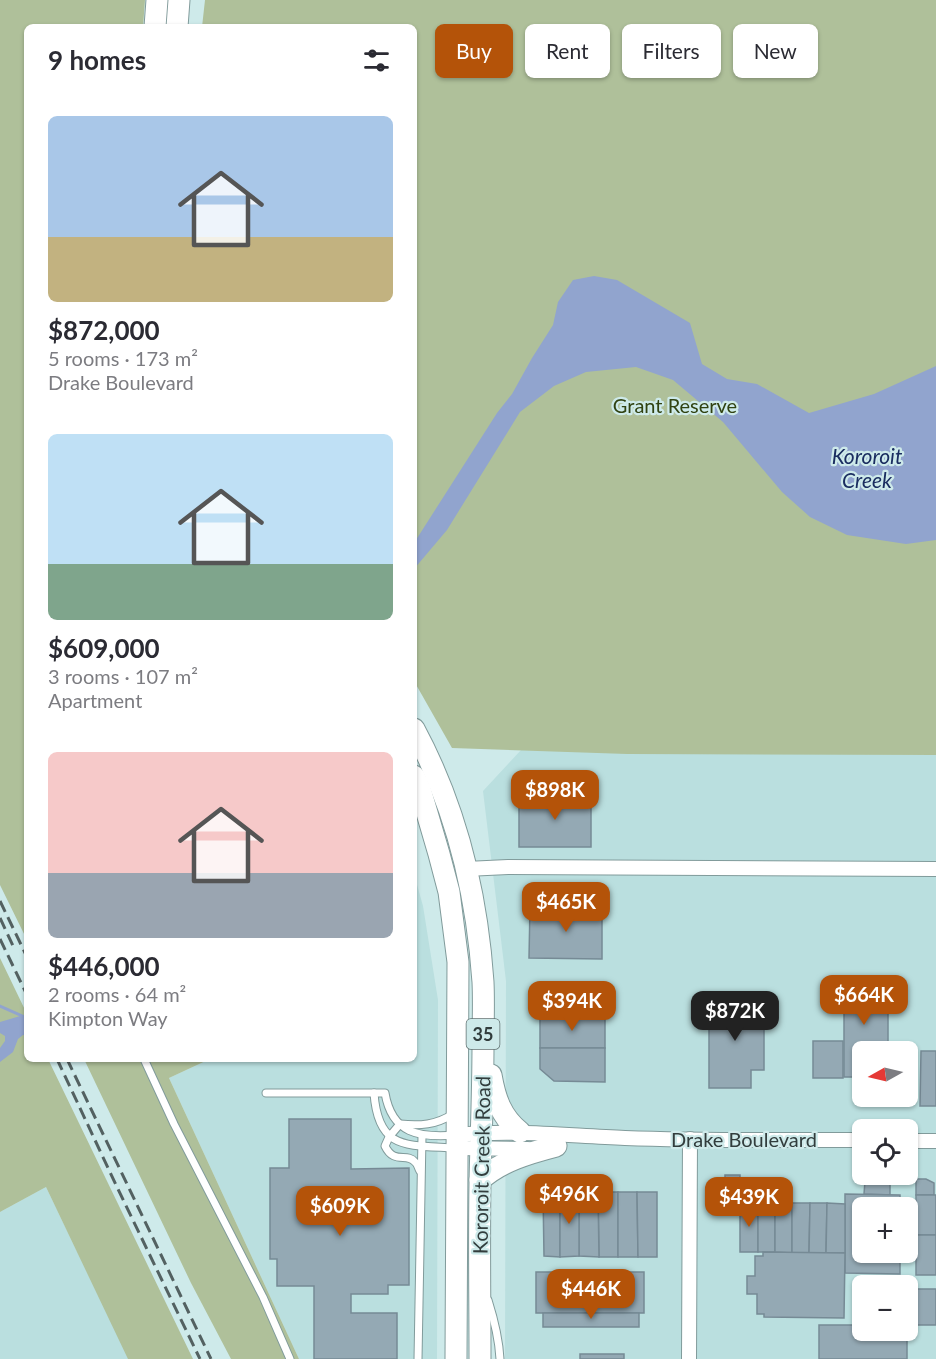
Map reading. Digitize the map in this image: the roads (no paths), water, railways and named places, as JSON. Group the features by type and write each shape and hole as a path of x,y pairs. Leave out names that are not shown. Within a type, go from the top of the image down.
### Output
{"main road":[{"path":"155,24 157,0"},
{"path":"177,24 179,0"},
{"name":"Kororoit Creek Road","path":"417,735 441,786 454,825 466,869 479,942 483,983 480,1359"},
{"name":"Kororoit Creek Road","path":"417,782 440,854 449,892 458,962 456,1359"},
{"path":"483,1027 495,1095 504,1115 520,1132"},
{"path":"480,1180 500,1166 556,1146"}],"street":[{"path":"466,869 508,867 936,869"},
{"name":"Drake Boulevard","path":"457,1142 482,1140 520,1132 626,1138 852,1140"},
{"name":"Drake Boulevard","path":"482,1140 532,1149 626,1138"},
{"path":"689,1359 690,1139"},
{"path":"918,1141 936,1141"}],"lane":[{"path":"145,1062 174,1124 262,1297 290,1359"},
{"path":"266,1093 385,1093 387,1105 393,1116 407,1130 422,1136 457,1142"},
{"path":"374,1093 377,1118 389,1137 404,1143 422,1146 457,1142"},
{"path":"400,1124 418,1126 435,1123 444,1120 457,1110"},
{"path":"400,1124 389,1137 385,1146 387,1151 394,1156 410,1158 416,1162 421,1173"},
{"path":"418,1359 422,1136"},
{"path":"480,1271 495,1324 500,1359"}],"water":[{"name":"Kororoit Creek","path":"594,276 617,280 690,323 702,364 727,379 757,384 809,413 874,394 936,366 936,540 906,544 847,535 810,517 782,492 723,422 673,380 636,367 586,372 554,386 520,412 447,530 417,565 417,538 497,413 512,394 553,325 558,302 573,280"},
{"path":"24,1015 24,1035 18,1039 13,1052 0,1062 0,1048 5,1041 5,1036 0,1033 0,1022"}],"waterway":[{"path":"0,1006 24,1017"}],"railway":[{"path":"0,901 24,951"},
{"path":"0,918 14,948"},
{"path":"0,939 24,989"},
{"path":"58,1062 200,1359"},
{"path":"68,1062 211,1359"}],"park label":[{"name":"Grant Reserve","path":"675,405"}]}
